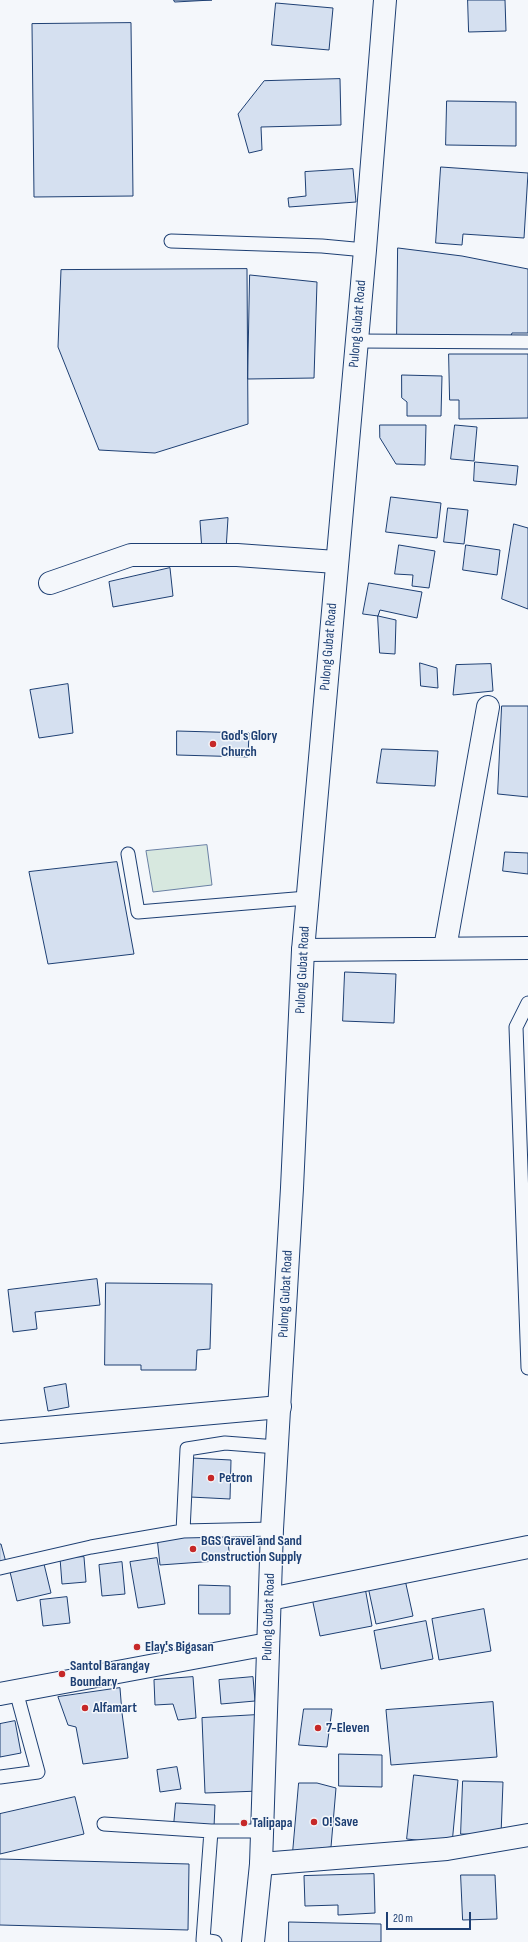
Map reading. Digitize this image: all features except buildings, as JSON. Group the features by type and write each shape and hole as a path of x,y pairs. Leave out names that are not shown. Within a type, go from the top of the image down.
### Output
{"main road":[{"name":"Pulong Gubat Road","path":"253,1942 261,1864 272,1529 280,1407 307,898 365,250 385,0"},
{"path":"50,583 131,555 237,555 336,562"},
{"path":"445,948 488,707"},
{"path":"304,950 528,948"},
{"path":"0,1432 280,1407"},
{"path":"270,1599 528,1547"},
{"path":"8,1692 268,1644"},
{"path":"261,1864 448,1849 528,1834"}],"lane":[{"path":"171,241 322,246 365,250"},
{"path":"357,341 528,342"},
{"path":"128,854 138,912 307,898"},
{"path":"528,1003 516,1027 528,1368"},
{"path":"183,1530 187,1449 226,1443 277,1447"},
{"path":"0,1568 91,1547 183,1530 272,1529"},
{"path":"0,1777 38,1772 8,1692"},
{"path":"104,1824 211,1831 262,1831"},
{"path":"207,1941 211,1831"}],"shaded area":[{"path":"207,845 212,885 153,892 146,851"}],"place":[{"name":"God's Glory Church","path":"213,744"},
{"name":"Petron","path":"211,1478"},
{"name":"BGS Gravel and Sand Construction Supply","path":"193,1549"},
{"name":"Elay's Bigasan","path":"137,1647"},
{"name":"Santol Barangay Boundary","path":"62,1674"},
{"name":"Alfamart","path":"85,1708"},
{"name":"7-Eleven","path":"318,1728"},
{"name":"O! Save","path":"314,1822"},
{"name":"Talipapa","path":"244,1823"}]}
